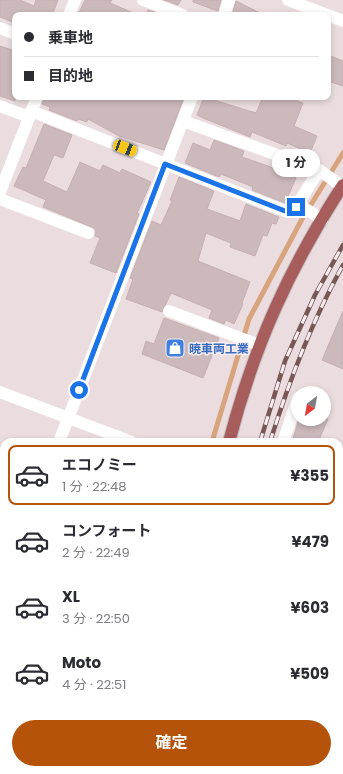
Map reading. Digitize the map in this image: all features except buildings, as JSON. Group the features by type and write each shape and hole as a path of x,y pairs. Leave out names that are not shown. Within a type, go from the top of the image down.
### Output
{"main road":[{"path":"230,438 255,343 318,217 340,184"}],"street":[{"path":"70,12 75,0"},
{"path":"143,0 175,12"},
{"path":"225,12 229,0"},
{"path":"288,0 319,12"},
{"path":"331,16 343,21"},
{"path":"0,28 12,33"},
{"path":"0,192 35,100"},
{"path":"60,438 191,100"},
{"path":"0,106 30,114 165,164 285,211 299,207 318,217"},
{"path":"183,121 319,170 340,184"},
{"path":"299,207 319,170"},
{"path":"0,198 88,233"},
{"path":"169,311 255,343"},
{"path":"0,392 121,438"},
{"path":"284,438 291,418"}],"waterway":[{"path":"213,438 249,319 302,219 343,153"}],"railway":[{"path":"261,438 285,361 315,295 343,245"},
{"path":"271,438 285,396 311,330 343,265"}],"place":[{"name":"暁車両工業","path":"175,348"}],"route":[{"path":"79,390 165,164 285,211 296,207"}]}
